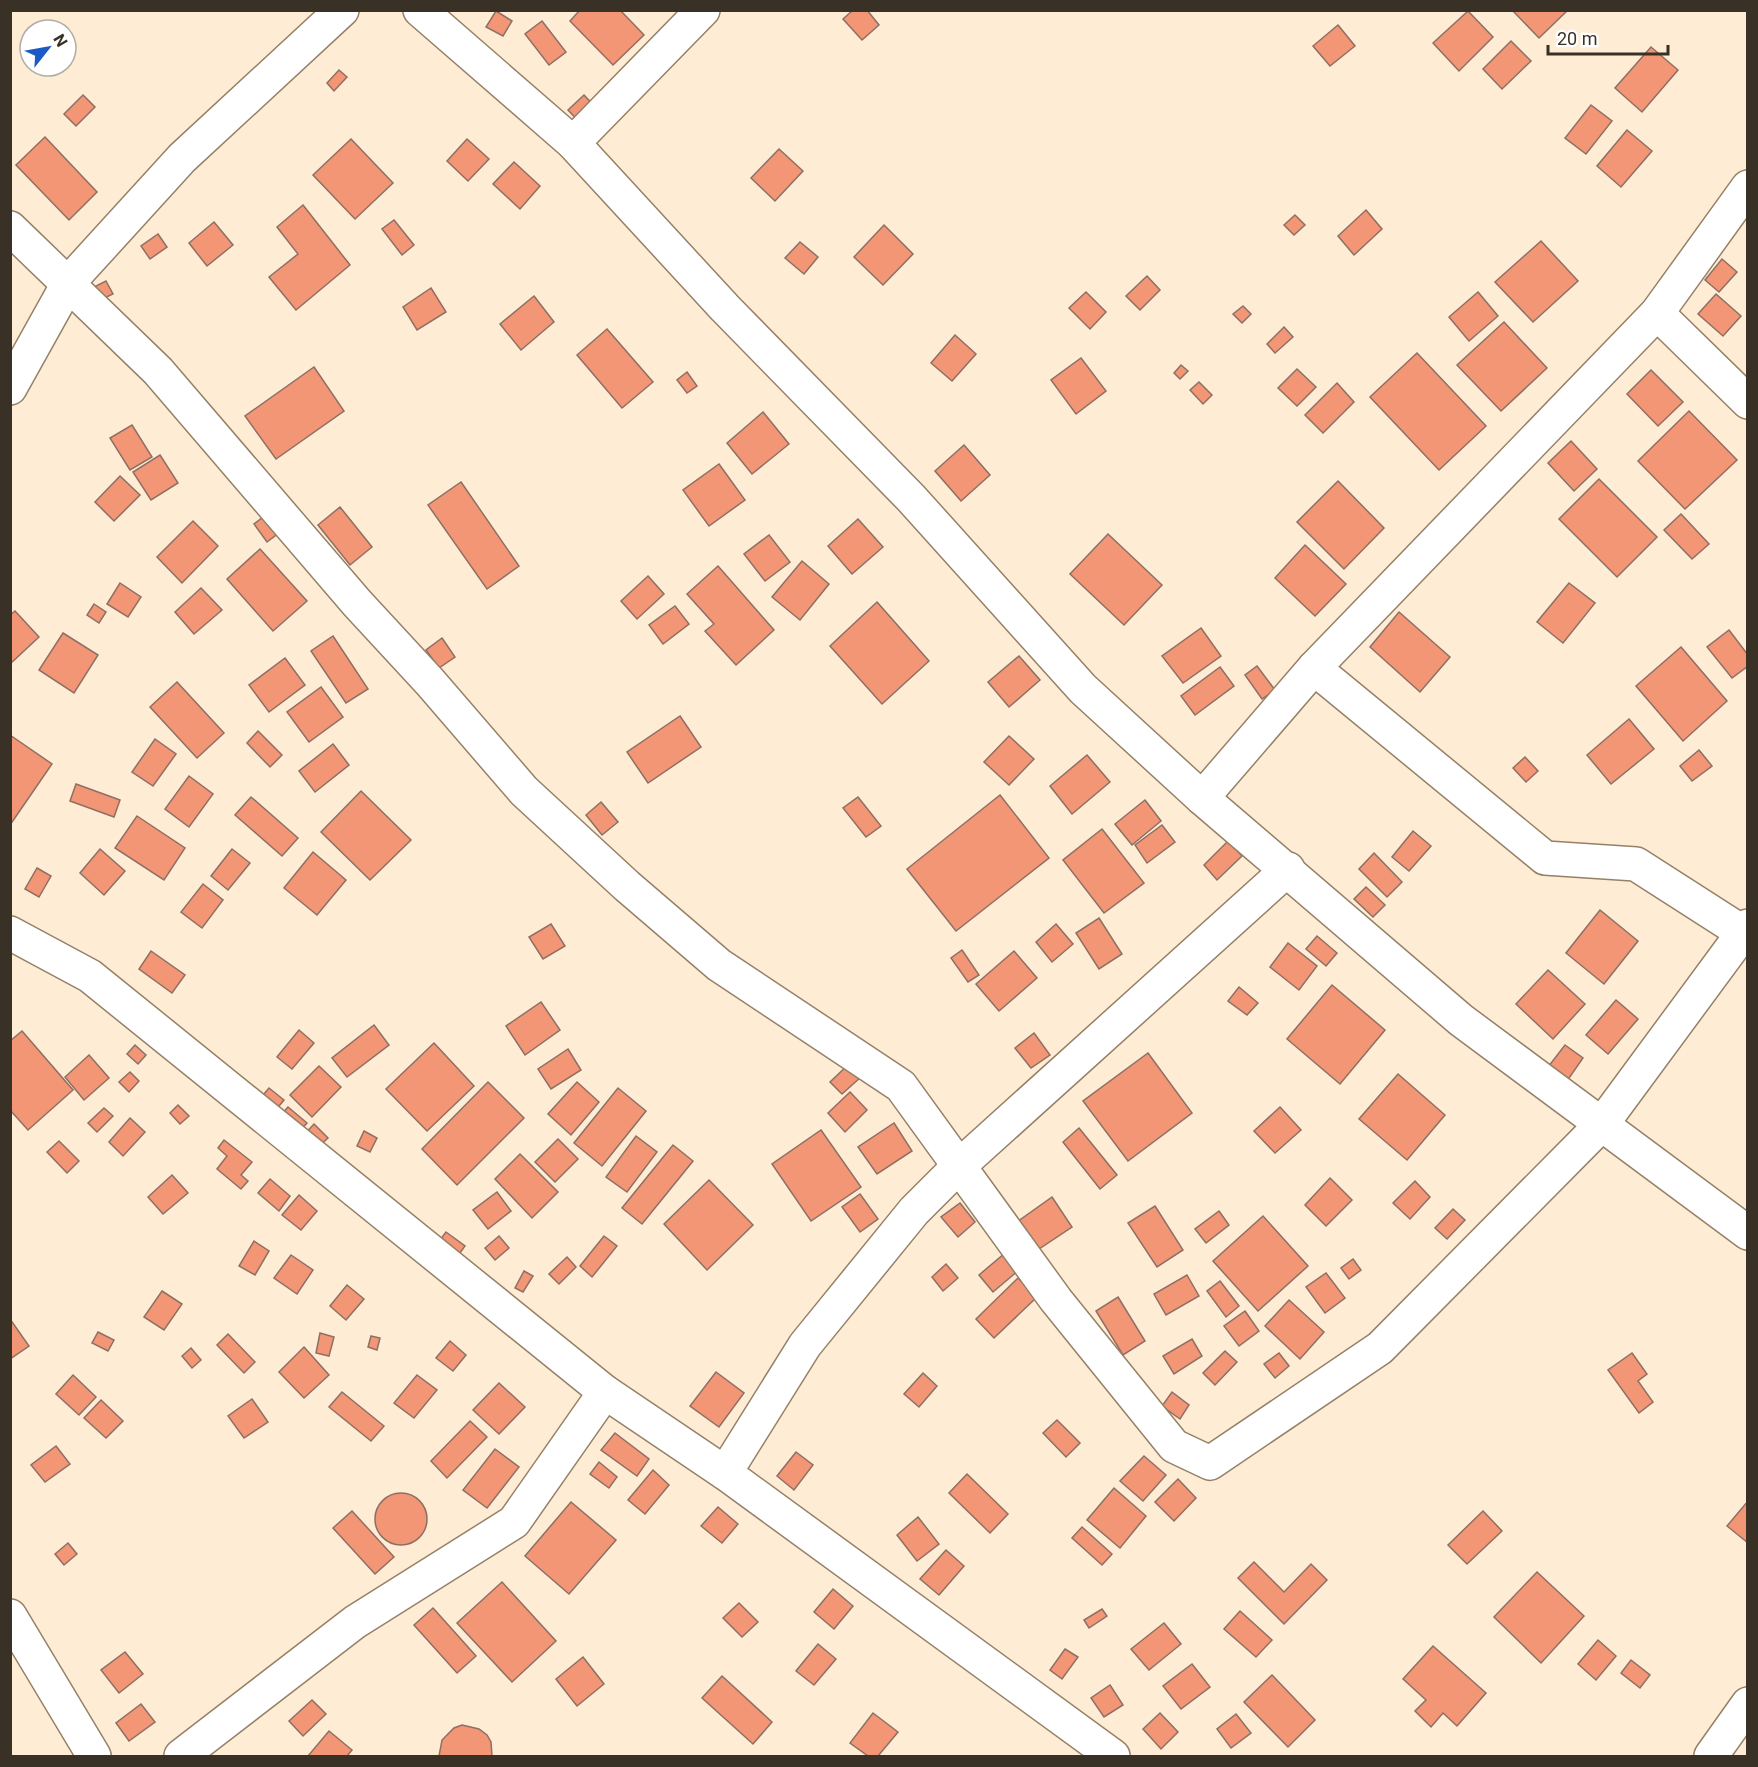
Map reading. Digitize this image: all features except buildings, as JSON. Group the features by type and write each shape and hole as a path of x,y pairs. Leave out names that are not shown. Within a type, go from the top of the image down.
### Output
{"street":[{"path":"10,388 69,282 182,158 342,10"},
{"path":"420,10 573,143 725,308 911,498 1083,689 1202,798 1288,869 1461,1020 1748,1233"},
{"path":"573,143 703,10"},
{"path":"1202,798 1314,668 1657,313 1748,187"},
{"path":"10,228 69,282 158,371 524,791 627,886 718,965 901,1086 1056,1300 1174,1446 1210,1463 1380,1348 1602,1124 1745,929 1636,864 1545,858 1314,668"},
{"path":"1657,313 1748,402"},
{"path":"725,1473 805,1345 914,1211 958,1167 1288,869"},
{"path":"10,933 90,976 606,1392 725,1473 1113,1756"},
{"path":"181,1756 355,1622 514,1522 606,1392"},
{"path":"10,1616 94,1756"},
{"path":"1711,1756 1748,1704"}]}
